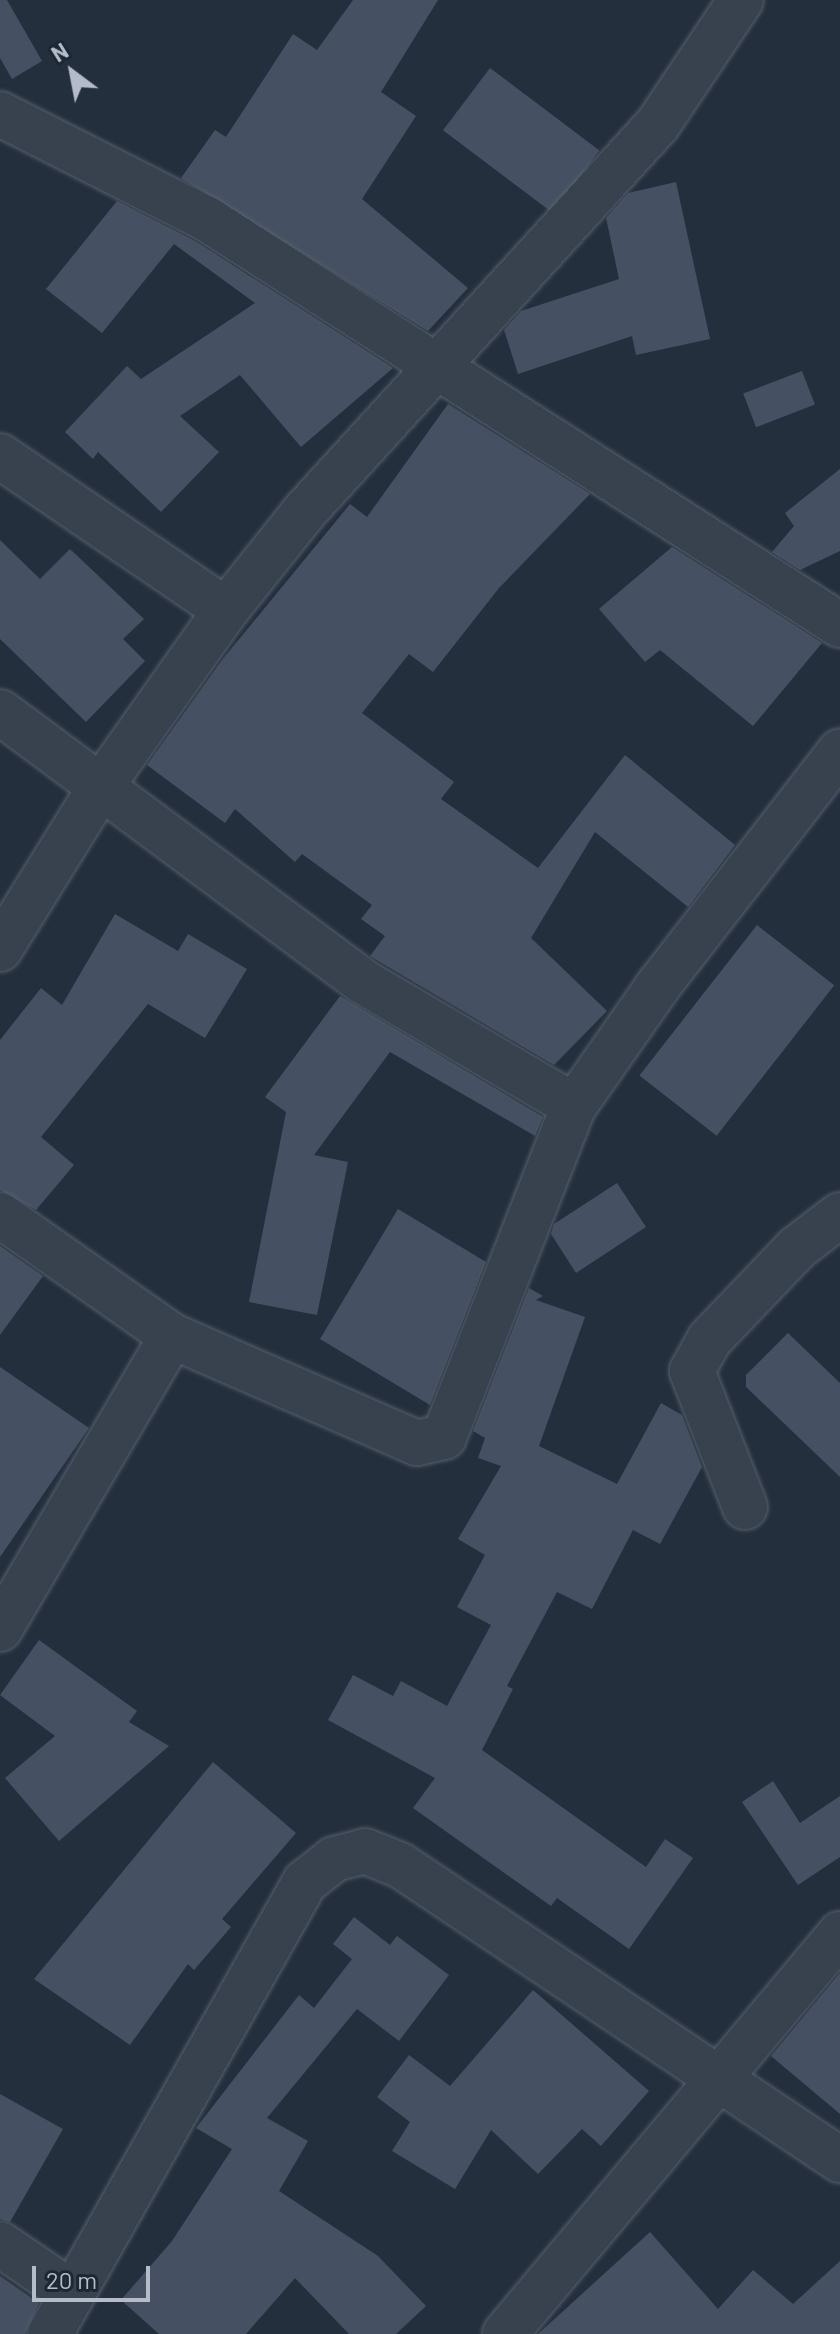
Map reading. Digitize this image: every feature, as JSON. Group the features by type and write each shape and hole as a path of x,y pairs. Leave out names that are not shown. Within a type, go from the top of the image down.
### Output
{"street":[{"path":"0,949 100,788 226,610 305,511 437,370 658,124 741,0"},
{"path":"0,114 207,219 437,370 840,625"},
{"path":"0,456 226,610"},
{"path":"0,712 362,981 574,1106"},
{"path":"0,1215 172,1336 417,1443 444,1437 574,1106 658,986 840,751"},
{"path":"745,1507 692,1371 720,1329 797,1248 840,1215"},
{"path":"0,1629 172,1336"},
{"path":"50,2334 305,1882 334,1859 365,1851 400,1865 718,2082 840,2160"},
{"path":"505,2334 840,1934"},
{"path":"0,2244 73,2294"}],"building":[{"path":"0,0 7,0 42,61 12,79 0,58"},
{"path":"353,0 438,0 381,92 416,116 362,199 468,288 428,331 181,178 215,130 226,137 293,34 317,50"},
{"path":"490,68 599,150 552,213 443,130"},
{"path":"676,182 710,339 636,355 632,336 518,374 504,330 521,311 619,279 606,218 628,193"},
{"path":"117,201 195,241 393,368 301,447 240,375 180,416 219,452 161,512 98,452 93,459 65,432 127,366 141,379 255,303 174,244 102,333 46,289"},
{"path":"802,371 815,405 756,427 743,394"},
{"path":"448,404 590,494 499,588 433,672 409,654 362,713 454,782 441,799 538,868 625,755 735,845 688,907 595,832 531,938 607,1011 554,1065 370,956 385,936 361,919 372,905 302,854 295,862 235,809 225,823 147,765 222,660 350,504 367,517"},
{"path":"840,469 840,551 800,570 772,552 794,526 785,513"},
{"path":"0,540 40,579 70,549 144,619 123,639 145,661 86,722 0,639"},
{"path":"672,547 822,643 753,726 660,650 645,662 599,609"},
{"path":"115,914 178,951 188,934 247,969 205,1038 148,1004 41,1137 74,1165 36,1210 0,1190 0,1040 41,988 62,1005"},
{"path":"757,925 834,985 717,1136 639,1076"},
{"path":"340,996 543,1117 535,1136 390,1052 314,1155 348,1162 317,1315 249,1302 286,1112 265,1097"},
{"path":"617,1183 646,1227 576,1273 551,1234 554,1224"},
{"path":"398,1209 486,1262 430,1405 320,1339"},
{"path":"0,1246 43,1276 0,1335"},
{"path":"529,1288 543,1296 536,1300 585,1317 539,1446 617,1484 661,1403 682,1415 702,1467 660,1544 633,1530 592,1609 557,1592 507,1686 513,1689 482,1750 646,1867 665,1839 693,1858 629,1949 557,1898 551,1906 413,1808 435,1778 328,1720 353,1675 393,1696 401,1681 447,1706 491,1625 457,1607 485,1555 458,1539 501,1466 478,1458 485,1438 473,1431"},
{"path":"788,1333 840,1383 840,1477 746,1387 746,1375"},
{"path":"0,1367 89,1428 0,1557"},
{"path":"39,1640 137,1711 129,1722 169,1746 59,1841 5,1778 55,1736 0,1695"},
{"path":"213,1762 296,1833 222,1919 231,1927 194,1970 188,1964 130,2045 34,1979"},
{"path":"773,1781 800,1823 840,1796 840,1857 798,1885 742,1802"},
{"path":"354,1917 390,1945 397,1936 449,1975 399,2041 357,2009 267,2118 308,2141 279,2191 378,2256 426,2306 396,2334 349,2334 295,2278 246,2334 159,2334 121,2300 172,2241 232,2149 196,2128 299,1995 314,2008 352,1959 333,1944"},
{"path":"840,1973 840,2114 771,2056"},
{"path":"533,1990 649,2091 601,2146 582,2129 538,2174 491,2130 455,2189 392,2151 410,2122 377,2097 409,2055 450,2086"},
{"path":"0,2094 63,2129 10,2222 0,2219"},
{"path":"650,2232 718,2309 753,2270 793,2304 840,2261 840,2334 538,2334"},
{"path":"0,2276 39,2303 25,2334 0,2334"}]}
